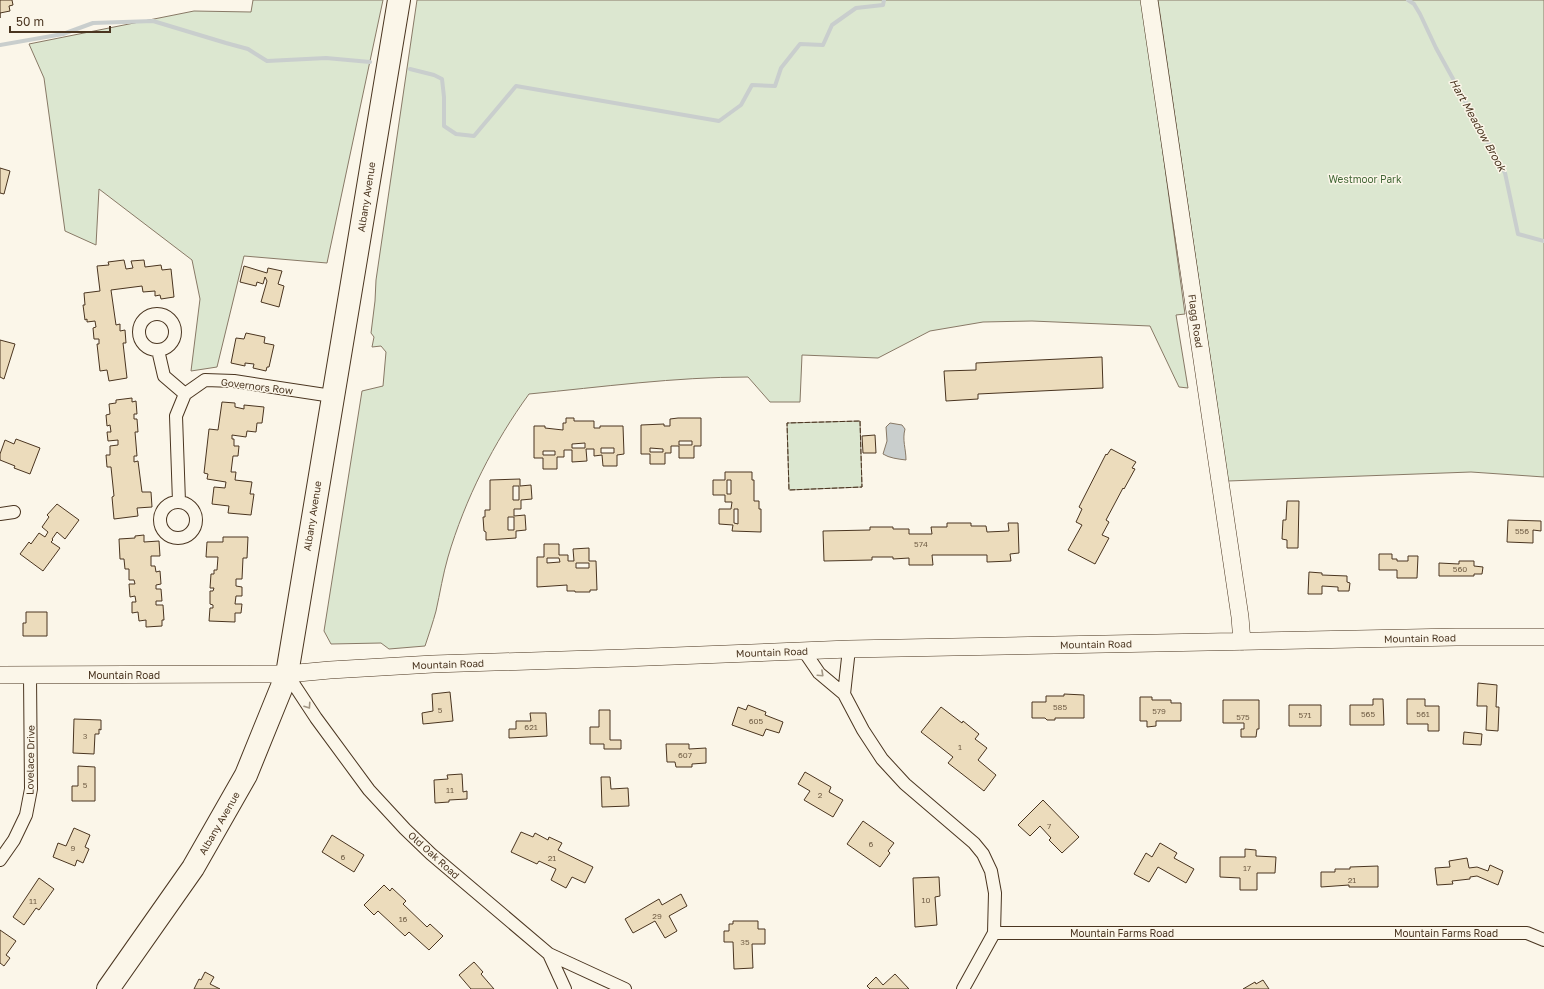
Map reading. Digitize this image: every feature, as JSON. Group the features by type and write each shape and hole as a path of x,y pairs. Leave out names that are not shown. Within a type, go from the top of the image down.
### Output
{"highway":[{"name":"Albany Avenue","path":"108,989 193,868 246,775 287,674 399,0"}],"main road":[{"name":"Flagg Road","path":"1148,0 1240,617 1242,642"},
{"name":"Mountain Road","path":"0,675 287,674 433,664 849,649 1544,637"}],"street":[{"path":"158,350 164,376 185,394 176,416 179,502"},
{"name":"Governors Row","path":"185,394 205,380 234,381 332,396"},
{"path":"0,514 14,512"},
{"path":"844,694 849,649"},
{"path":"804,651 819,673 844,694 863,730 882,759 905,784 974,843 983,854 991,871 995,893 994,933 963,989"},
{"name":"Old Oak Road","path":"287,674 351,767 389,812 431,854 549,954 625,989"},
{"name":"Lovelace Drive","path":"0,860 14,840 26,814 31,789 30,676"},
{"name":"Mountain Farms Road","path":"994,933 1527,933 1544,940"},
{"path":"549,954 565,989"}],"green space":[{"path":"253,0 383,0 327,263 244,256 217,367 191,371 200,299 192,260 99,189 96,245 65,231 44,78 29,44 194,11 251,12"},
{"path":"417,0 1142,0 1185,314 1176,315 1188,388 1179,387 1150,326 1032,321 983,322 930,331 878,358 802,355 800,402 770,402 748,377 720,377 665,381 529,394 492,451 463,514 448,557 436,611 425,646 389,649 381,643 331,644 324,631 362,391 383,386 386,352 381,346 372,347 374,337 371,333 376,280"},
{"name":"Westmoor Park","path":"1158,0 1544,0 1544,477 1471,472 1228,481"},
{"path":"860,421 862,487 789,490 787,423"}],"shaded area":[{"path":"890,423 902,425 905,429 904,441 906,460 883,454 887,441 886,427"}],"building":[{"path":"0,0 12,0 13,5 9,6 10,11 0,13"},
{"path":"0,168 10,171 4,194 0,193"},
{"path":"124,260 126,269 133,268 131,261 144,260 145,267 161,265 162,270 171,269 174,297 161,299 160,295 155,296 155,291 143,292 142,286 111,290 116,325 120,324 120,331 125,330 126,343 123,343 127,378 109,381 107,370 100,371 97,344 99,344 99,339 94,339 93,328 96,327 95,321 87,322 87,319 85,320 83,305 85,305 84,293 100,291 97,266 109,265 108,262"},
{"path":"244,266 267,273 268,268 282,271 278,284 284,286 279,307 261,302 267,281 265,277 263,284 257,282 256,286 240,282"},
{"path":"246,333 265,337 264,343 274,345 269,367 267,367 266,371 253,368 254,364 245,363 245,366 231,363 236,338 244,339"},
{"path":"0,340 15,344 4,379 0,377"},
{"path":"1102,357 1103,388 978,394 978,399 946,401 944,371 976,370 976,363"},
{"path":"132,398 132,402 136,401 137,414 134,414 134,419 137,419 138,432 135,432 137,456 134,456 134,462 138,461 142,492 151,492 152,507 137,508 138,516 114,519 112,497 114,496 111,467 107,467 106,455 110,455 110,446 118,445 118,440 108,441 107,432 111,432 110,425 107,426 106,415 110,414 109,404 116,403 116,400"},
{"path":"222,402 235,403 235,407 244,409 244,405 264,407 262,423 257,423 256,432 247,431 246,437 232,435 232,439 234,439 234,446 239,446 238,456 233,456 231,472 236,472 235,480 252,482 250,494 254,494 251,515 228,513 229,506 212,504 214,487 225,488 226,482 207,479 208,474 204,473 209,429 218,430"},
{"path":"566,418 574,418 574,421 594,421 594,428 600,428 600,426 623,426 624,454 617,455 617,466 603,466 602,455 594,456 594,449 586,449 587,461 572,462 572,450 564,450 564,457 557,457 557,469 543,469 543,458 534,458 534,426 545,426 545,428 563,430 563,423 566,423","holes":["585,443 585,448 572,448 572,444","601,448 614,448 614,453 601,453","543,451 555,451 555,455 543,455"]},
{"path":"701,418 701,446 694,446 694,458 679,458 679,446 671,446 671,453 665,453 665,464 650,464 650,454 641,454 641,425 664,424 664,426 670,426 670,419","holes":["679,441 692,441 692,445 679,445","650,448 663,449 663,452 650,452"]},
{"path":"875,435 876,453 863,453 862,436"},
{"path":"16,439 40,448 30,474 14,468 15,466 0,460 0,454 5,440 14,444"},
{"path":"1111,449 1136,462 1132,468 1135,469 1106,520 1109,522 1102,535 1109,538 1095,564 1068,550 1082,525 1076,522 1082,509 1079,507 1106,454 1107,455"},
{"path":"725,472 752,472 752,480 754,480 754,501 759,501 759,509 761,509 761,532 732,531 733,525 719,524 719,509 731,509 732,502 725,502 725,495 713,495 713,480 725,480","holes":["727,480 731,480 731,494 727,494","734,509 738,509 738,524 734,523"]},
{"path":"520,479 520,486 531,485 532,499 521,500 521,509 514,509 514,516 525,515 526,530 516,531 516,538 486,540 483,517 485,517 485,510 490,510 490,480","holes":["513,486 519,486 519,500 513,500","508,517 514,517 514,530 508,530"]},
{"path":"1287,501 1299,501 1298,548 1287,548 1287,540 1282,539 1283,520 1286,520"},
{"path":"57,504 79,520 65,539 57,532 52,539 53,540 51,542 60,548 43,571 20,554 29,542 31,544 39,533 45,537 48,532 42,527 49,517 47,515"},
{"path":"1508,520 1541,521 1541,531 1533,530 1533,543 1507,542"},
{"path":"947,523 971,523 971,526 986,526 987,532 1009,531 1008,523 1018,523 1019,553 1010,554 1011,561 987,562 987,555 932,555 933,565 909,565 909,558 893,559 893,557 872,557 872,560 824,561 823,531 870,530 870,527 893,527 893,529 909,529 909,534 932,534 931,527 947,527"},
{"path":"144,535 144,542 159,541 160,556 151,556 151,566 155,566 156,572 160,571 161,584 156,585 156,589 161,589 162,601 156,601 156,605 163,605 164,620 162,620 162,626 146,627 146,620 139,621 138,612 132,613 132,602 136,602 135,596 130,597 129,584 135,584 134,580 129,580 129,569 125,569 124,559 120,559 119,539 135,538 135,536"},
{"path":"223,537 248,537 247,558 243,558 242,579 236,579 236,586 242,587 242,596 236,596 235,604 242,604 241,613 235,613 235,622 209,621 210,608 213,608 213,605 210,604 210,591 213,591 214,588 210,588 211,574 214,574 214,570 217,570 218,557 206,557 207,542 223,542"},
{"path":"544,544 559,544 559,555 568,555 568,561 574,561 573,549 589,548 589,561 596,561 597,590 590,590 590,592 567,591 567,585 537,587 537,557 544,557","holes":["547,558 559,558 560,562 547,563","576,563 589,563 589,568 576,568"]},
{"path":"1379,554 1392,554 1392,559 1397,559 1397,561 1408,561 1408,556 1418,556 1417,578 1397,578 1397,570 1379,570"},
{"path":"1459,561 1474,561 1474,566 1483,567 1482,574 1474,574 1474,576 1439,576 1439,563 1459,564"},
{"path":"1309,572 1322,573 1322,575 1347,576 1347,582 1350,583 1349,591 1338,591 1338,587 1322,586 1322,594 1308,594"},
{"path":"26,612 47,612 47,636 23,636 23,623 26,623"},
{"path":"1478,683 1497,685 1496,707 1499,707 1498,731 1486,730 1487,706 1477,706"},
{"path":"450,692 453,721 423,724 422,713 433,711 432,694"},
{"path":"1064,694 1084,695 1084,718 1055,718 1055,720 1047,720 1045,718 1032,718 1032,702 1046,702 1046,696 1064,696"},
{"path":"1140,697 1152,697 1152,700 1171,700 1171,703 1181,703 1181,721 1156,721 1156,726 1147,727 1147,721 1140,721"},
{"path":"1373,699 1383,699 1384,725 1350,725 1350,705 1373,705"},
{"path":"1407,699 1425,699 1425,706 1439,706 1439,731 1428,731 1428,724 1407,724"},
{"path":"1223,700 1259,700 1259,729 1257,729 1256,737 1241,737 1241,729 1244,729 1244,723 1223,723"},
{"path":"748,705 766,712 765,715 783,722 779,733 766,729 763,736 732,725 738,707 746,710"},
{"path":"1289,705 1321,705 1321,726 1289,726"},
{"path":"941,707 962,723 963,721 979,734 975,739 987,748 978,760 996,775 984,791 948,763 953,757 921,732"},
{"path":"599,710 610,710 610,740 621,740 621,749 604,749 604,744 590,744 590,727 599,727"},
{"path":"530,713 546,713 547,736 509,738 509,729 516,729 516,721 531,721"},
{"path":"74,719 101,720 101,730 99,729 99,734 95,734 94,754 73,753"},
{"path":"1464,732 1482,734 1481,745 1463,744"},
{"path":"666,744 689,744 689,749 706,748 706,763 692,764 692,767 676,767 675,762 667,762"},
{"path":"78,766 95,767 95,801 72,801 72,786 78,786"},
{"path":"805,772 831,787 829,792 843,800 833,817 804,800 810,791 798,784"},
{"path":"462,774 463,792 467,791 467,799 449,800 449,802 435,803 434,780 448,779 447,775"},
{"path":"601,777 610,777 611,789 628,788 629,806 602,807"},
{"path":"1043,800 1079,837 1062,853 1049,840 1051,838 1040,826 1030,836 1018,825"},
{"path":"863,821 894,843 888,851 890,853 880,867 847,844"},
{"path":"74,828 90,835 85,847 89,849 83,863 77,860 75,866 53,857 58,843 66,846"},
{"path":"521,832 533,837 535,833 548,840 549,837 562,843 558,850 593,867 585,883 572,877 566,888 551,880 556,869 539,861 537,864 511,852"},
{"path":"332,835 364,855 354,872 322,852"},
{"path":"1160,843 1177,853 1174,858 1194,869 1186,883 1158,867 1149,882 1134,874 1146,853 1152,857"},
{"path":"1245,849 1256,850 1256,856 1276,857 1275,873 1257,873 1257,890 1240,890 1240,878 1220,877 1220,857 1245,857"},
{"path":"1467,858 1469,868 1477,867 1488,871 1490,865 1503,871 1498,885 1477,876 1470,877 1470,879 1452,881 1453,884 1437,885 1435,868 1450,867 1449,861"},
{"path":"1378,866 1378,887 1349,887 1349,885 1321,887 1321,872 1335,872 1335,869 1350,869 1350,867"},
{"path":"939,877 940,896 935,897 937,925 915,927 913,878"},
{"path":"39,878 54,889 39,910 36,908 24,925 13,917"},
{"path":"384,885 390,891 392,888 406,901 403,904 427,927 430,924 443,936 429,950 409,932 405,936 378,911 374,915 364,905"},
{"path":"681,894 687,906 669,916 677,931 665,938 655,921 633,933 625,919 659,899 662,905"},
{"path":"733,921 758,921 758,929 765,929 765,944 752,944 753,968 734,969 733,942 724,942 724,931 729,931 729,924 733,924"},
{"path":"0,930 16,941 6,955 10,958 4,966 0,963"},
{"path":"474,962 483,972 481,974 494,989 471,989 459,975"},
{"path":"205,972 214,977 210,984 220,989 194,989 199,979 201,980"},
{"path":"895,974 909,989 870,989 867,986 876,977 883,985"},
{"path":"1263,980 1269,989 1243,989 1255,982 1256,984"}],"waterway":[{"path":"410,69 434,75 442,79 444,97 444,126 456,134 474,136 516,86 719,121 741,105 752,85 775,86 781,68 800,44 823,45 832,25 856,8 883,5 884,0"},
{"name":"Hart Meadow Brook","path":"1408,0 1414,4 1420,14 1436,48 1505,173 1518,234 1544,241"},
{"path":"0,45 63,34 93,23 153,21 248,49 267,61 326,58 370,62"}],"fence":[{"path":"860,421 862,487 789,490 787,423 860,421"}]}
